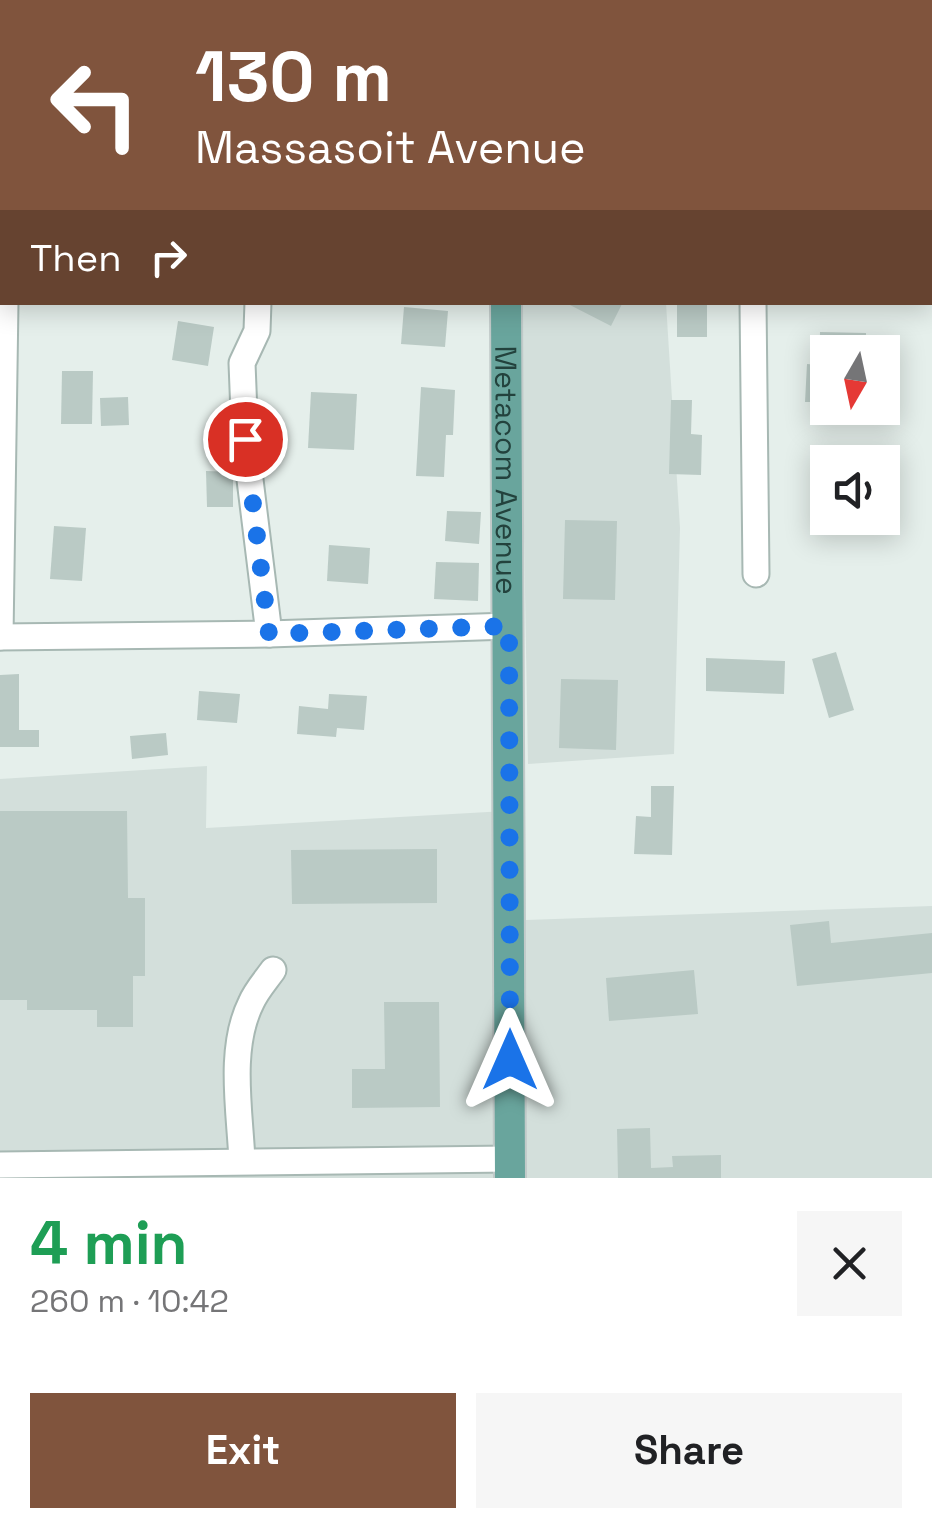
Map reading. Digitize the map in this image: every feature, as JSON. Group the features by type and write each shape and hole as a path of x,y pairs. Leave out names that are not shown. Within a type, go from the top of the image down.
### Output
{"main road":[{"name":"Metacom Avenue","path":"506,305 510,1169"}],"street":[{"path":"5,305 0,636 269,634 509,626"},
{"path":"258,305 257,331 242,363 245,439 269,634"},
{"path":"753,305 756,574"},
{"path":"242,1162 238,1062 241,1043 250,1004 273,970"},
{"path":"0,1165 242,1162 510,1169"}],"shaded area":[{"path":"520,305 666,305 680,528 674,754 528,764"},
{"path":"207,766 206,828 525,810 526,920 932,906 932,1178 0,1178 0,779"}],"building":[{"path":"570,305 622,305 611,326"},
{"path":"677,305 707,305 707,337 677,337"},
{"path":"404,307 448,311 445,347 401,344"},
{"path":"178,321 214,327 208,366 172,360"},
{"path":"820,332 866,333 866,335"},
{"path":"807,364 810,364 810,402 805,402"},
{"path":"62,371 93,371 92,424 61,424"},
{"path":"421,387 455,390 453,435 446,435 444,477 416,476"},
{"path":"311,392 357,394 354,450 308,448"},
{"path":"128,397 129,425 101,426 100,398"},
{"path":"671,400 692,400 691,434 702,435 701,475 669,474"},
{"path":"206,471 233,472 233,507 207,507"},
{"path":"447,511 481,512 479,544 445,541"},
{"path":"565,520 617,521 615,600 563,599"},
{"path":"54,526 86,528 82,581 50,579"},
{"path":"329,545 370,548 368,584 327,581"},
{"path":"436,562 479,563 478,601 434,599"},
{"path":"836,652 854,710 829,718 812,659"},
{"path":"706,658 785,661 784,694 706,691"},
{"path":"19,674 19,730 39,730 39,747 0,747 0,675"},
{"path":"561,679 618,680 616,750 559,748"},
{"path":"199,691 240,694 237,723 197,720"},
{"path":"329,694 367,696 364,730 337,728 336,737 297,734 299,706 328,709"},
{"path":"166,733 168,755 132,759 130,736"},
{"path":"651,786 674,786 672,855 634,854 636,816 651,817"},
{"path":"0,811 127,811 128,898 145,898 145,976 133,976 133,1027 97,1027 97,1010 27,1010 27,1000 0,1000"},
{"path":"437,849 437,903 292,904 291,850"},
{"path":"829,921 831,943 932,933 932,973 797,986 790,925"},
{"path":"694,970 698,1014 609,1021 606,978"},
{"path":"384,1002 439,1002 440,1107 352,1108 352,1069 385,1069"},
{"path":"650,1128 651,1168 673,1167 672,1156 721,1155 721,1178 618,1178 617,1129"}],"route":[{"path":"245,439 269,634 509,626 510,1060"}]}
